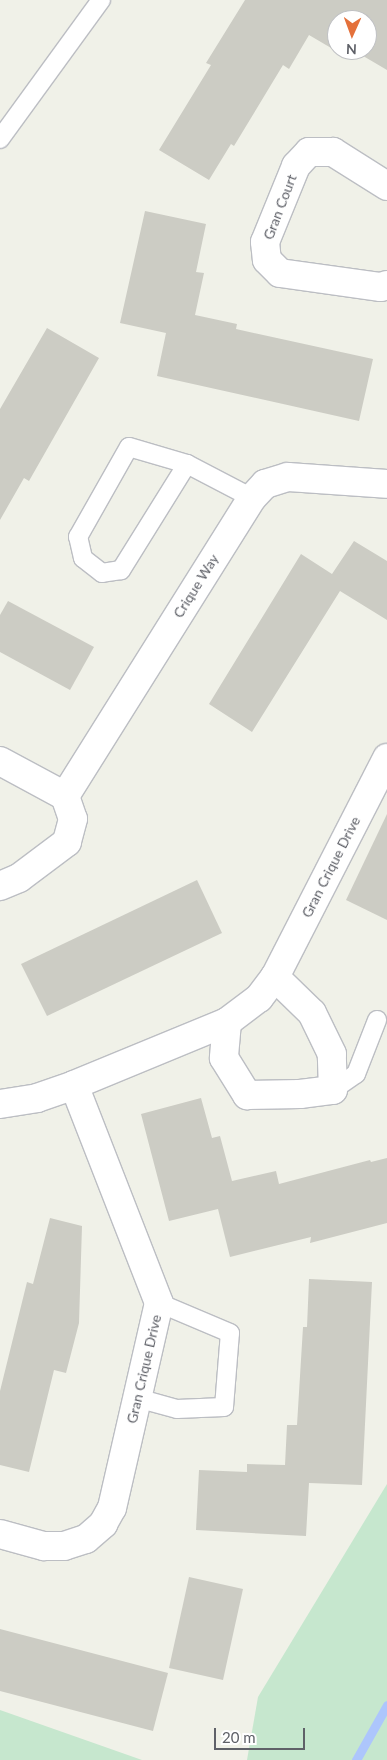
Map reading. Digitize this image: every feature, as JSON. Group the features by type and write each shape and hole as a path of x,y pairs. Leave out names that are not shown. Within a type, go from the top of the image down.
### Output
{"street":[{"name":"Gran Court","path":"387,186 333,152 309,152 296,166 265,242 268,260 280,273 382,287 387,285"},
{"name":"Crique Way","path":"65,796 252,498 265,484 288,477 387,484"},
{"path":"0,761 65,796 73,818 66,842 19,878 0,886"},
{"name":"Gran Crique Drive","path":"0,1104 37,1098 227,1022 259,998 275,977 386,764"},
{"path":"227,1022 224,1058 247,1095 300,1094 333,1090 332,1054 312,1014 275,977"},
{"name":"Gran Crique Drive","path":"0,1534 44,1546 64,1546 86,1539 103,1524 112,1508 159,1303 74,1084"}],"lane":[{"path":"0,138 101,0"},
{"path":"187,464 121,570 102,573 83,558 78,537 129,447 187,464 252,498"},
{"path":"333,1090 356,1074 377,1020"},
{"path":"137,1398 177,1409 224,1407 230,1333 159,1303"}],"green space":[{"path":"387,1484 387,1760 247,1760 258,1697"},
{"path":"0,1710 142,1760 0,1760"}],"building":[{"path":"245,0 387,0 387,70 370,60 377,60 377,10 327,10 327,46 309,35 289,69 283,65 234,146 231,144 209,180 159,150 211,65 206,63"},
{"path":"145,211 206,224 196,272 204,273 195,315 237,324 236,329 373,359 359,421 157,376 166,333 120,323"},
{"path":"47,328 99,358 29,481 24,478 0,520 0,409"},
{"path":"354,541 387,561 387,620 340,591 252,732 209,704 301,554 332,574"},
{"path":"8,601 94,647 70,690 0,652 0,615"},
{"path":"387,814 387,920 346,900"},
{"path":"197,880 222,933 47,1016 21,964"},
{"path":"201,1098 212,1138 220,1136 232,1181 276,1171 279,1184 370,1160 371,1162 387,1158 387,1223 310,1243 311,1237 230,1257 218,1209 169,1221 141,1114"},
{"path":"50,1218 82,1226 79,1323 66,1373 54,1370 29,1472 0,1465 0,1391 27,1282 33,1284"},
{"path":"309,1279 372,1282 362,1485 309,1483 306,1536 196,1530 199,1470 247,1472 247,1464 285,1465 287,1425 297,1425 303,1327 307,1327"},
{"path":"189,1577 243,1589 223,1680 169,1668"},
{"path":"0,1629 168,1673 153,1731 0,1691"}],"waterway":[{"path":"356,1760 387,1705"}]}
